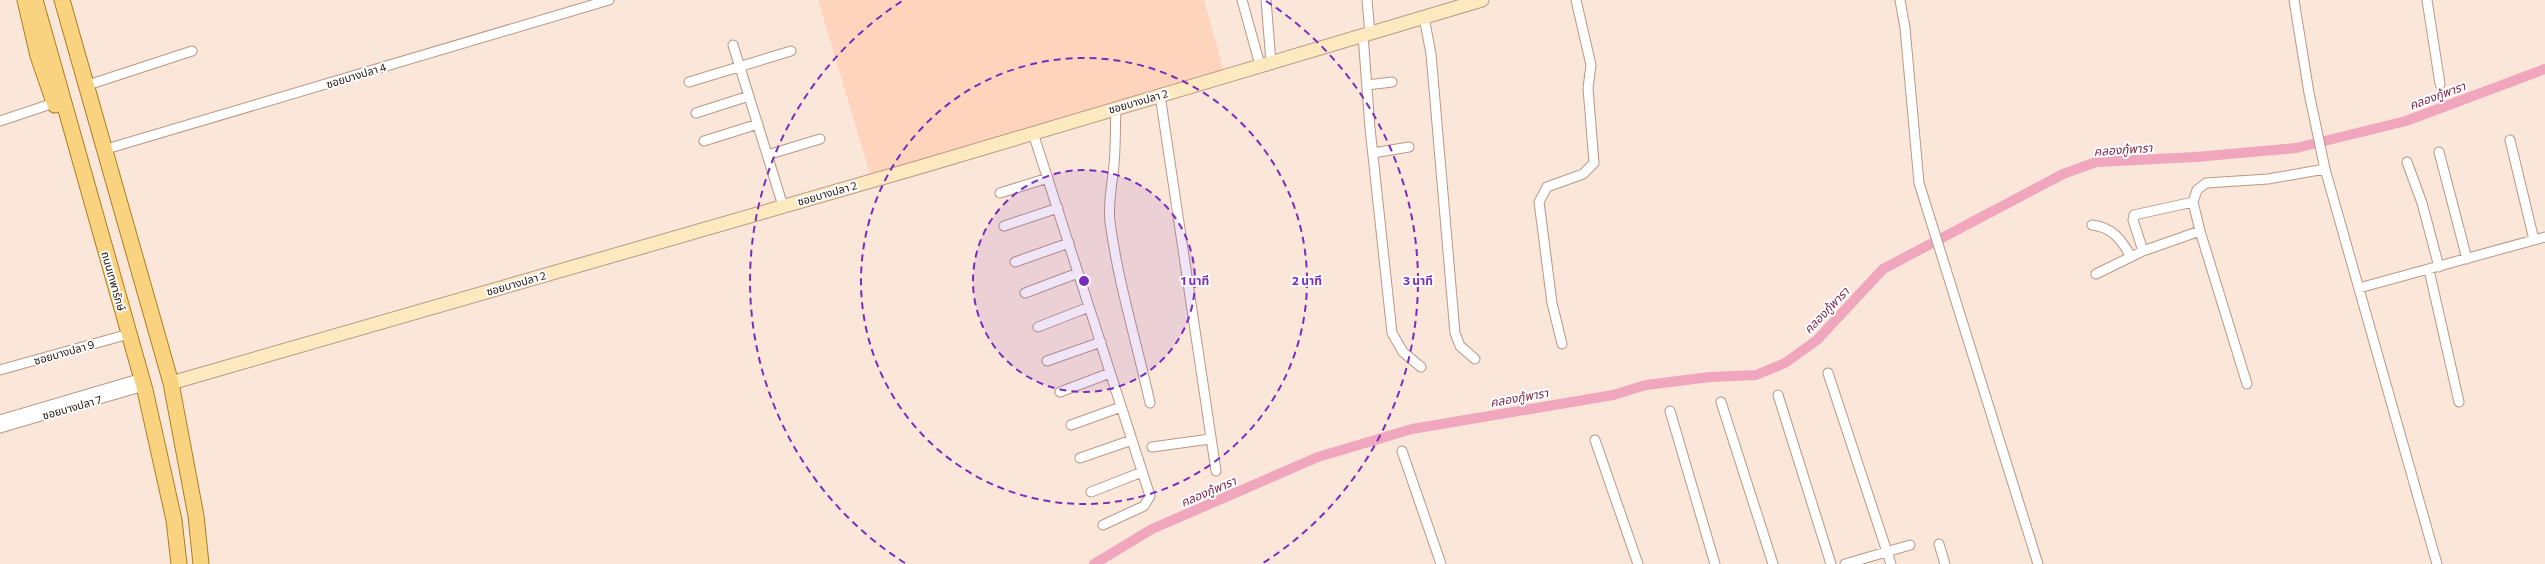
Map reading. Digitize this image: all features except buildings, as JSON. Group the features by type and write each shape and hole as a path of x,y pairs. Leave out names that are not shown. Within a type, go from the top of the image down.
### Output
{"main road":[{"path":"25,0 38,56 54,103 80,161"},
{"name":"ถนนเทพารักษ์","path":"35,0 143,382 174,520 179,564"},
{"path":"62,0 171,383 196,516 201,564"},
{"path":"71,0 94,83 103,147"}],"street":[{"name":"ซอยบางปลา 4","path":"103,147 609,0"},
{"path":"1242,0 1252,34 1265,63"},
{"path":"1265,63 1268,30 1266,0"},
{"path":"1367,0 1367,85 1392,333 1403,352 1421,367"},
{"name":"ซอยบางปลา 2","path":"171,383 1033,133 1265,63 1482,0"},
{"path":"1562,344 1552,303 1539,202 1547,187 1583,174 1594,163 1588,88 1591,66 1576,0"},
{"path":"1900,0 1906,28 1918,183 2038,564"},
{"path":"2294,0 2315,124 2325,169 2437,564"},
{"path":"2427,0 2440,84"},
{"path":"1424,18 1431,54 1456,333 1460,346 1475,359"},
{"path":"1252,34 1268,30"},
{"path":"733,45 783,206"},
{"path":"94,83 192,51"},
{"path":"689,82 791,51"},
{"path":"1367,85 1392,82"},
{"path":"1160,95 1216,472"},
{"path":"696,113 749,96"},
{"path":"0,122 54,103"},
{"path":"1116,108 1114,173 1109,196 1110,222 1125,304 1134,331 1150,403"},
{"path":"704,141 758,124"},
{"path":"1033,133 1150,496 1148,501 1138,510 1103,526"},
{"path":"768,155 820,138"},
{"path":"2510,140 2534,240"},
{"path":"1373,153 1409,147"},
{"path":"2439,152 2467,259"},
{"path":"2407,162 2422,203 2439,267"},
{"path":"2247,384 2200,231 2194,202 2196,190 2206,183 2268,179 2325,169"},
{"path":"1000,193 1048,178"},
{"path":"2143,251 2133,220 2134,215 2194,202"},
{"path":"1004,226 1058,208"},
{"path":"2092,225 2103,226 2116,235 2131,257"},
{"path":"2096,274 2143,251 2200,231"},
{"path":"2359,288 2545,237"},
{"path":"1015,262 1069,243"},
{"path":"2428,270 2459,402"},
{"path":"1025,293 1078,273"},
{"path":"1038,327 1089,307"},
{"name":"ซอยบางปลา 9","path":"0,370 129,334"},
{"path":"1047,361 1101,342"},
{"path":"1060,392 1110,373"},
{"path":"1828,373 1891,564"},
{"path":"0,420 143,382"},
{"name":"ซอยบางปลา 7","path":"0,428 143,382"},
{"path":"1778,395 1831,564"},
{"path":"1721,402 1773,564"},
{"path":"1071,425 1121,407"},
{"path":"1670,411 1715,564"},
{"path":"1152,447 1210,439"},
{"path":"1080,458 1132,440"},
{"path":"1594,440 1638,564"},
{"path":"1402,451 1441,564"},
{"path":"1091,492 1142,472"},
{"path":"1938,544 1945,564"},
{"path":"1845,564 1910,545"}],"shaded area":[{"path":"818,0 1204,0 1225,75 872,181"}],"waterway":[{"name":"คลองกู้พารา","path":"1094,564 1152,529 1318,457 1412,429 1613,395 1646,385 1710,377 1756,375 1785,363 1817,340 1883,269 2063,174 2096,162 2196,157 2296,148 2406,121 2545,69"}]}
